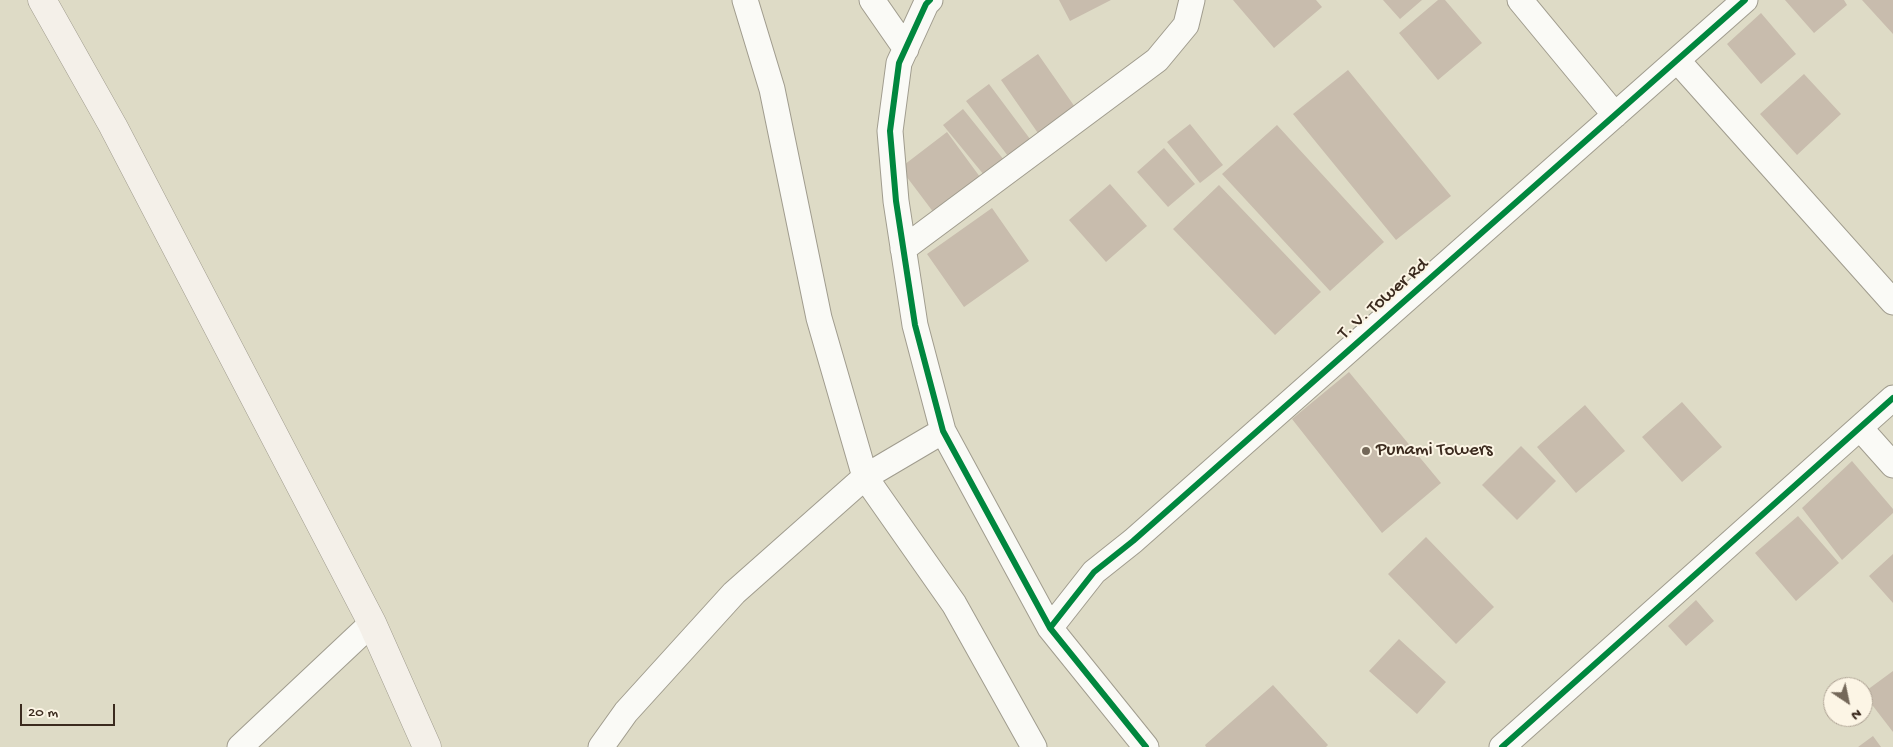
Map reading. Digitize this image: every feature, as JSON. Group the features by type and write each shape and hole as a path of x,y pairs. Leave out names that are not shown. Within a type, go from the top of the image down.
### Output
{"main road":[{"path":"42,0 113,126 372,623 427,747"}],"street":[{"path":"745,0 772,89 819,318 865,477 954,604 1034,747"},
{"path":"872,0 906,49"},
{"path":"930,0 926,4 899,63 890,131 896,201 915,325 943,432 1050,628 1146,747"},
{"path":"903,249 1156,60 1186,25 1192,0"},
{"path":"1520,0 1615,115"},
{"name":"T. V. Tower Rd","path":"1050,628 1094,572 1133,541 1745,0"},
{"path":"1677,60 1893,302"},
{"path":"1502,747 1893,398"},
{"path":"1860,428 1893,465"},
{"path":"601,747 626,712 734,593 865,477 943,432"},
{"path":"240,747 372,623"}],"building":[{"path":"1059,0 1111,0 1070,21"},
{"path":"1233,0 1316,0 1322,7 1274,48"},
{"path":"1383,0 1422,0 1400,19"},
{"path":"1438,0 1445,0 1482,43 1438,80 1399,33"},
{"path":"1785,0 1844,0 1847,5 1814,33"},
{"path":"1862,0 1893,0 1893,34"},
{"path":"1761,13 1796,54 1761,84 1727,44"},
{"path":"1038,54 1077,110 1040,136 1001,80"},
{"path":"1348,70 1451,196 1396,240 1293,114"},
{"path":"1804,74 1841,114 1797,155 1760,114"},
{"path":"989,84 1033,143 1011,160 966,101"},
{"path":"963,109 1004,160 984,175 943,125"},
{"path":"1190,124 1223,165 1200,183 1167,142"},
{"path":"1277,125 1384,242 1330,291 1222,174"},
{"path":"947,132 980,177 934,213 900,168"},
{"path":"1164,148 1195,184 1168,207 1137,172"},
{"path":"1110,184 1147,226 1106,262 1069,220"},
{"path":"1219,185 1321,292 1275,335 1173,229"},
{"path":"992,208 1029,261 964,307 927,254"},
{"name":"Punami Towers","path":"1349,372 1441,483 1382,533 1292,419"},
{"path":"1682,402 1722,447 1682,482 1642,437"},
{"path":"1585,405 1625,451 1576,493 1537,447"},
{"path":"1521,446 1556,481 1517,520 1482,485"},
{"path":"1852,461 1893,509 1893,513 1842,560 1802,508"},
{"path":"1798,516 1839,563 1796,601 1755,553"},
{"path":"1426,537 1494,607 1456,644 1388,574"},
{"path":"1893,554 1893,603 1869,576"},
{"path":"1696,600 1714,621 1686,646 1668,626"},
{"path":"1399,639 1446,682 1417,714 1369,671"},
{"path":"1893,671 1893,732 1873,706 1873,686"},
{"path":"1273,685 1328,745 1326,747 1206,747 1205,745"},
{"path":"1873,736 1881,747 1858,747"}],"cycle path":[{"path":"930,0 926,4 899,63 890,131 896,201 915,325 943,431 1050,628 1146,747"},
{"path":"1050,628 1094,572 1133,541 1745,0"},
{"path":"1502,747 1893,398"}],"place":[{"name":"Punami Towers","path":"1366,451"}]}
